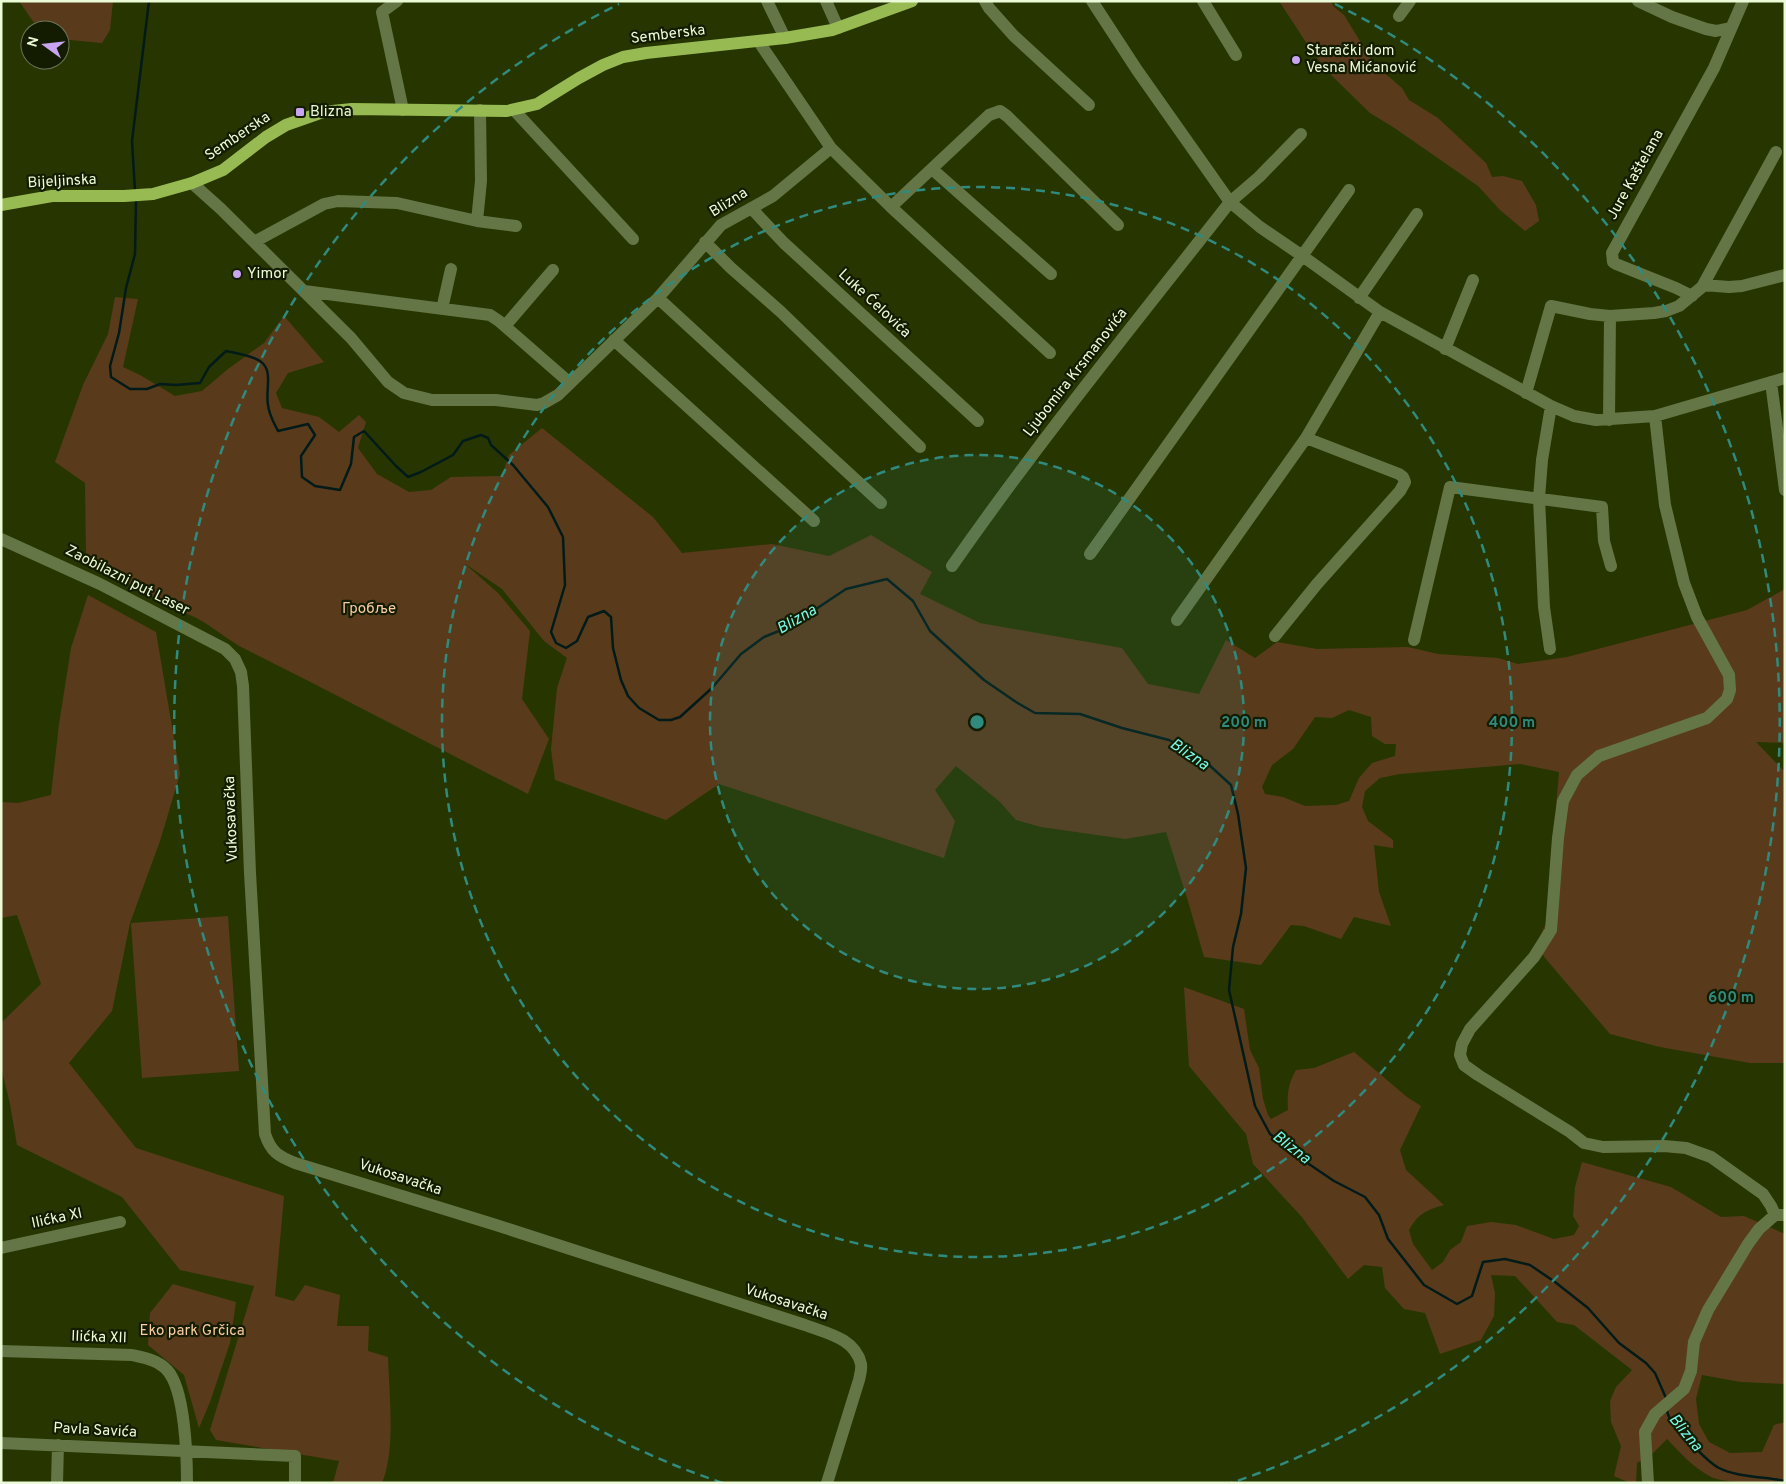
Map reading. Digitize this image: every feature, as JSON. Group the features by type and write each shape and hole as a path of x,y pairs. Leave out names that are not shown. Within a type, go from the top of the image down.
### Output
{"main road":[{"name":"Semberska","path":"153,194 192,183 223,170 266,137 286,125 323,112 352,109 514,110 537,104 579,78 623,57 760,42 838,28 912,1"},
{"name":"Bijeljinska","path":"1,205 52,196 153,194"}],"street":[{"path":"397,1 380,7 403,110"},
{"path":"767,1 785,38"},
{"path":"826,1 838,28"},
{"path":"985,1 1014,36 1089,105"},
{"path":"1092,1 1137,70 1230,202 1255,224 1359,298 1445,349 1566,414 1583,419 1609,420 1655,416 1785,378"},
{"path":"1203,1 1236,55"},
{"path":"1399,16 1410,1"},
{"path":"1638,1 1672,17 1716,31 1730,28"},
{"name":"Jure Kaštelana","path":"1692,296 1616,264 1613,262 1612,253 1714,68 1743,1"},
{"path":"1716,31 1724,44"},
{"path":"760,42 832,148 891,207 1050,353"},
{"path":"477,221 481,181 480,110"},
{"path":"514,110 633,239"},
{"path":"891,207 989,115 1000,111 1118,225"},
{"name":"Ljubomira Krsmanovića","path":"952,566 1087,384 1230,202 1259,177 1301,134"},
{"name":"Blizna","path":"192,183 221,209 351,338 388,382 404,393 432,400 496,400 537,404 544,403 558,395 658,298 721,225 773,196 832,148"},
{"path":"1526,393 1551,306 1610,316 1654,313 1679,306 1692,296 1703,285 1776,152"},
{"path":"932,169 1051,274"},
{"path":"1090,554 1349,190"},
{"path":"254,242 324,204 338,201 397,203 477,221 516,226"},
{"name":"Luke Ćelovića","path":"751,208 784,243 978,421"},
{"path":"1359,298 1417,214"},
{"path":"705,242 731,268 781,312 920,448"},
{"path":"442,309 451,269"},
{"path":"505,326 554,270"},
{"path":"1703,285 1742,286 1785,275"},
{"path":"1445,349 1473,280"},
{"path":"303,290 490,315 570,383"},
{"path":"658,298 882,503"},
{"path":"1176,620 1306,438 1380,312"},
{"path":"1609,420 1610,316"},
{"path":"614,340 814,521"},
{"path":"1771,382 1785,490"},
{"path":"1550,649 1544,607 1539,498 1542,460 1551,406"},
{"path":"1648,1483 1645,1432 1655,1414 1684,1389 1691,1371 1694,1342 1708,1310 1748,1244 1759,1229 1780,1215 1763,1194 1711,1157 1686,1148 1654,1146 1603,1147 1584,1143 1570,1132 1471,1070 1464,1065 1460,1055 1462,1044 1470,1029 1534,957 1551,930 1558,838 1563,801 1577,776 1599,756 1707,718 1728,698 1730,690 1729,675 1697,617 1684,583 1664,505 1655,416"},
{"path":"1275,636 1317,584 1400,491 1405,482 1403,477 1398,474 1306,438"},
{"path":"1414,640 1450,487 1602,507 1604,541 1611,566"},
{"name":"Zaobilazni put Laser","path":"1,539 100,584 225,649 235,659"},
{"name":"Vukosavačka","path":"235,659 241,672 246,714 250,883 265,1134 269,1146 278,1154 295,1163 477,1219 805,1325 851,1344 861,1365 859,1380 827,1483"},
{"name":"Ilićka XI","path":"1,1248 120,1222"},
{"name":"Ilićka XII","path":"1,1351 132,1356 147,1358 159,1363 175,1381 187,1451"},
{"name":"Pavla Savića","path":"1,1443 295,1456 295,1483"},
{"path":"58,1445 58,1483"},
{"path":"187,1451 187,1483"}],"green space":[{"path":"19,1 113,1 110,30 102,43 70,40 70,20 32,20"},
{"path":"1279,1 1331,1 1333,6 1344,15 1374,64 1402,88 1409,100 1438,118 1486,163 1492,177 1503,176 1522,181 1536,205 1539,221 1525,231 1500,210 1478,186 1370,113 1329,73 1313,53"},
{"name":"Гробље","path":"115,297 138,299 123,367 175,396 202,391 264,343 284,316 324,362 288,373 276,393 282,408 319,417 339,432 359,415 366,422 358,448 377,474 409,492 431,490 451,477 502,476 509,455 542,428 653,517 682,553 772,544 829,556 871,535 932,572 920,594 980,623 1122,648 1148,684 1199,694 1226,640 1255,658 1277,642 1317,649 1408,647 1438,654 1498,658 1518,664 1567,657 1747,610 1785,589 1785,743 1756,742 1785,772 1785,1063 1750,1063 1660,1047 1610,1034 1545,958 1536,945 1546,923 1559,772 1520,764 1400,774 1380,778 1365,791 1362,807 1368,821 1393,840 1393,848 1374,845 1379,892 1391,926 1354,917 1341,939 1304,926 1291,925 1261,965 1204,957 1166,832 1125,839 1041,827 1016,820 1000,802 956,766 935,790 955,821 944,858 719,784 666,820 555,780 551,749 557,688 567,658 544,641 502,589 464,563 498,593 530,631 522,699 549,739 528,794 238,645 197,618 178,611 98,566 86,553 85,483 55,462 83,385 108,334","holes":["1349,710 1371,717 1372,736 1385,744 1396,744 1395,756 1372,763 1359,778 1349,801 1336,805 1305,806 1283,797 1265,794 1262,787 1272,765 1293,749 1315,717 1332,718"]},
{"path":"88,595 156,632 180,774 160,841 130,923 112,1011 69,1063 136,1148 284,1196 275,1296 294,1301 305,1285 340,1295 337,1326 369,1326 368,1351 388,1357 390,1438 389,1454 382,1483 333,1483 339,1461 216,1440 210,1430 254,1286 180,1270 122,1197 17,1145 1,1067 1,1023 41,984 17,915 1,918 1,802 18,803 51,795 59,724 71,648"},
{"path":"228,916 239,1071 142,1078 131,923"},
{"path":"1184,987 1244,1009 1250,1050 1259,1068 1263,1099 1271,1119 1288,1110 1289,1089 1296,1070 1314,1068 1354,1052 1407,1097 1421,1106 1400,1150 1406,1170 1444,1205 1423,1213 1409,1230 1413,1244 1432,1270 1443,1262 1450,1250 1461,1242 1467,1226 1491,1222 1516,1225 1554,1239 1574,1235 1579,1226 1573,1216 1575,1187 1582,1162 1671,1187 1721,1217 1744,1216 1785,1234 1785,1384 1741,1382 1702,1375 1696,1399 1699,1424 1709,1442 1730,1453 1762,1452 1774,1425 1785,1422 1785,1483 1736,1482 1711,1477 1693,1465 1667,1439 1653,1453 1637,1463 1636,1483 1630,1483 1614,1476 1621,1446 1611,1422 1610,1401 1616,1387 1632,1370 1574,1325 1557,1322 1515,1276 1491,1275 1495,1293 1494,1316 1481,1340 1440,1354 1425,1313 1404,1309 1385,1288 1382,1267 1364,1265 1348,1279 1301,1216 1253,1164 1246,1134 1189,1066"},
{"name":"Eko park Grčica","path":"173,1284 236,1302 230,1343 199,1428 184,1375 148,1345 150,1313"}],"waterway":[{"name":"Blizna","path":"135,191 132,141 149,1"},
{"name":"Blizna","path":"136,199 135,254 126,288 119,333 110,366 111,377 130,389 147,389 160,384 200,383 209,367 226,351 260,361 267,370 267,399 272,419 278,431 308,424 315,435 301,456 302,477 315,486 340,490 351,464 354,437 364,431 408,477 453,455 463,441 481,435 488,438 491,445 513,465 548,507 563,537 565,585 551,632 556,643 566,648 577,641 588,617 604,611 611,617 613,648 621,680 628,696 639,708 659,720 671,720 680,717 712,688 741,654 764,637 789,627 846,589 887,579 913,601 930,631 984,680 1035,713 1080,714 1122,728 1169,740 1208,764 1231,785 1238,814 1246,868 1241,914 1233,947 1229,990 1255,1106 1270,1134 1334,1181 1365,1197 1379,1215 1388,1239 1424,1285 1457,1304 1472,1296 1483,1262 1505,1259 1530,1265 1588,1308 1619,1343 1646,1363 1655,1373 1666,1398"},
{"name":"Blizna","path":"1667,1410 1669,1417 1676,1427 1714,1465 1734,1473 1785,1481"}],"place":[{"name":"Starački dom Vesna Mićanović","path":"1296,60"},
{"name":"Blizna","path":"300,112"},
{"name":"Yimor","path":"237,274"}]}
